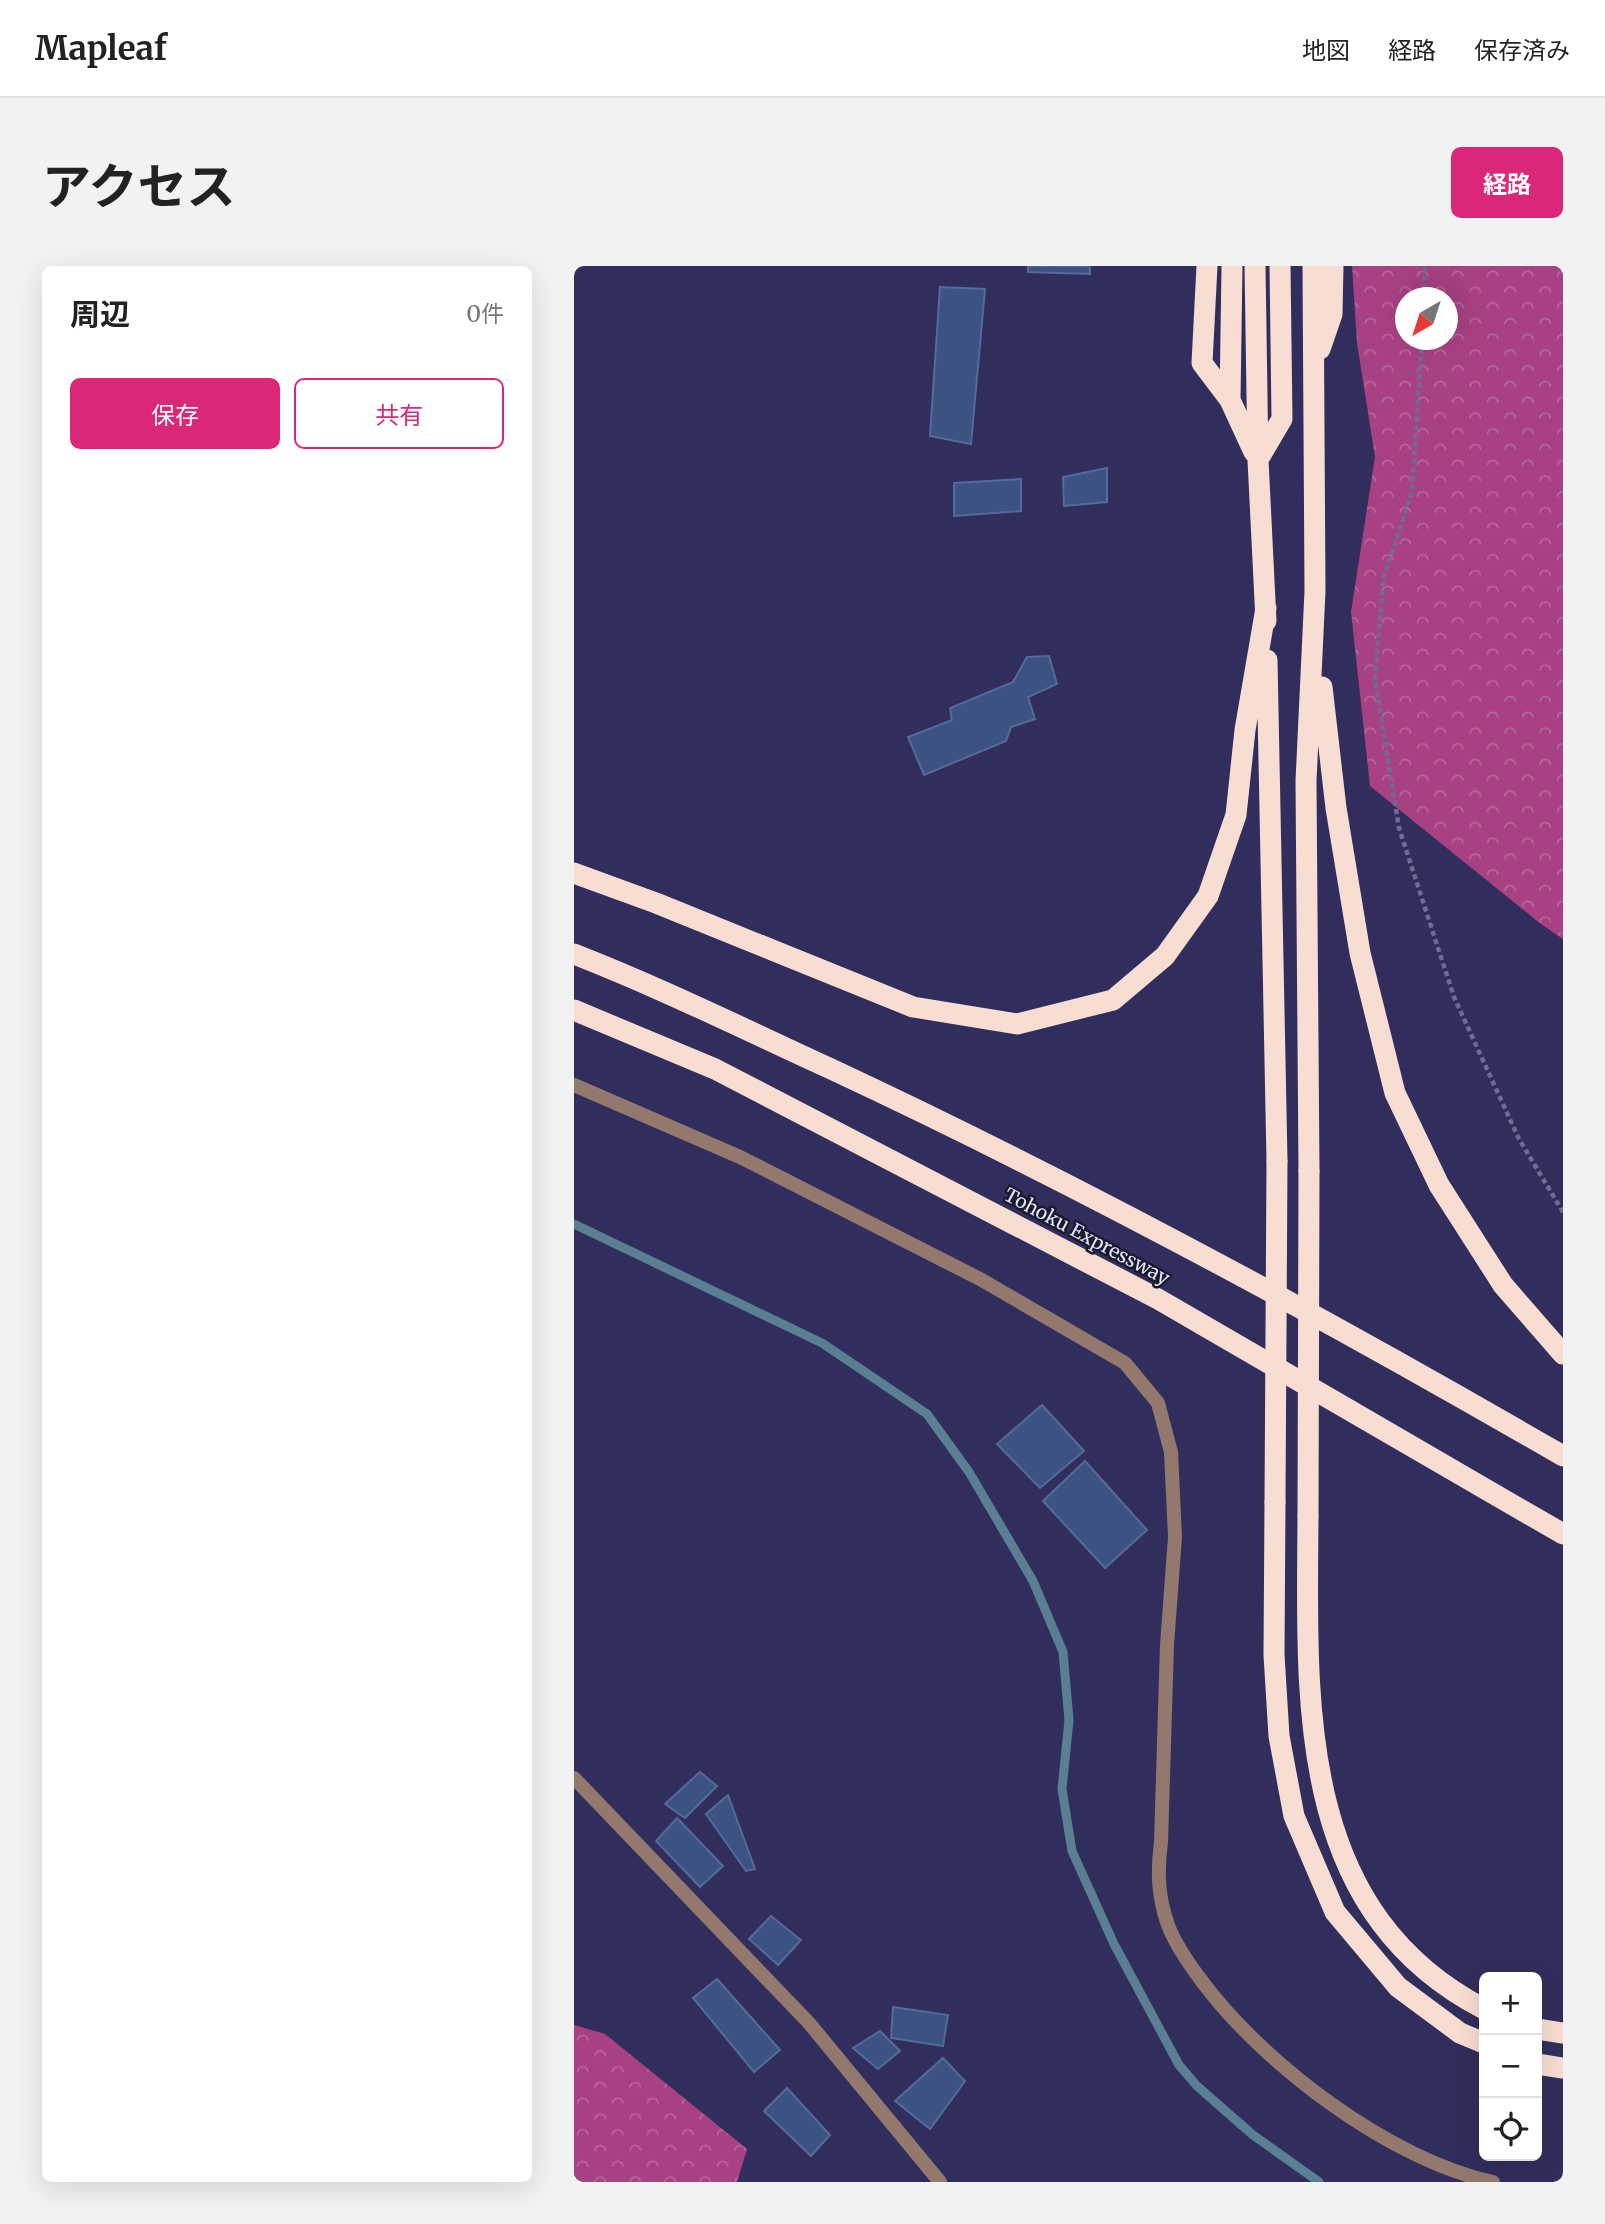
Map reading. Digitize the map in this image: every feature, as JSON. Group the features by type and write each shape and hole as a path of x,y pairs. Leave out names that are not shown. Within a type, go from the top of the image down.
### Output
{"highway":[{"path":"1207,266 1202,363 1230,400 1258,460"},
{"path":"1230,400 1232,266"},
{"path":"1255,266 1258,460 1266,608 1277,1161 1274,1655 1279,1736 1294,1816 1335,1912 1398,1987 1460,2033 1479,2041"},
{"path":"1258,460 1282,419 1280,266"},
{"path":"1313,266 1315,591 1306,781 1309,1171 1307,1679 1318,1775 1334,1833 1353,1880 1374,1915 1403,1949 1435,1978 1479,2006"},
{"path":"1315,363 1332,314 1333,266"},
{"path":"1315,591 1324,715 1336,808 1360,953 1395,1093 1438,1185 1503,1285 1563,1354"},
{"path":"574,873 656,903 913,1007 1017,1024 1113,1000 1165,957 1208,896 1236,815 1245,730 1266,608"},
{"name":"Tohoku Expressway","path":"574,954 634,978 970,1134 1365,1341 1563,1456"},
{"name":"Tohoku Expressway","path":"574,1010 715,1069 1146,1292 1563,1534"},
{"path":"1506,1501 1563,1549"},
{"path":"1542,2030 1563,2034"},
{"path":"1542,2065 1563,2068"}],"street":[{"path":"574,1085 740,1157 980,1279 1125,1363 1158,1403 1171,1452 1175,1537 1167,1645 1161,1842 1157,1873 1169,1928 1191,1966 1227,2014 1268,2055 1319,2096 1448,2169 1493,2182"},
{"path":"574,1778 809,2023 940,2182"}],"path":[{"path":"1424,287 1425,266"},
{"path":"1421,350 1412,491 1383,580 1375,680 1394,801 1399,828 1454,997 1519,1139 1563,1212"}],"green space":[{"path":"1352,266 1563,266 1563,939 1370,786 1351,612 1375,457 1357,343"},
{"path":"574,2025 605,2034 747,2149 737,2182 574,2182"}],"building":[{"path":"1028,266 1090,266 1090,274 1028,272"},
{"path":"940,287 985,289 971,444 930,436"},
{"path":"1107,468 1107,502 1064,506 1063,477"},
{"path":"1021,479 1021,511 954,516 954,483"},
{"path":"1049,656 1057,684 1028,697 1035,719 1011,727 1006,741 924,775 908,737 952,720 950,708 1013,682 1027,657"},
{"path":"1042,1405 1084,1451 1040,1488 997,1444"},
{"path":"1085,1461 1147,1530 1105,1568 1043,1501"},
{"path":"700,1772 717,1786 685,1818 665,1804"},
{"path":"728,1795 755,1869 746,1871 706,1814"},
{"path":"677,1818 723,1866 700,1887 656,1841"},
{"path":"771,1916 801,1940 778,1965 749,1939"},
{"path":"717,1979 780,2050 754,2072 693,1998"},
{"path":"893,2007 948,2015 943,2046 891,2038"},
{"path":"880,2031 900,2051 878,2069 853,2048"},
{"path":"943,2058 965,2081 930,2129 895,2101"},
{"path":"787,2088 830,2135 811,2156 764,2111"}],"waterway":[{"path":"574,1224 822,1343 927,1414 969,1472 1033,1581 1063,1652 1069,1720 1062,1789 1072,1851 1114,1944 1179,2065 1197,2086 1253,2135 1319,2182"}]}
